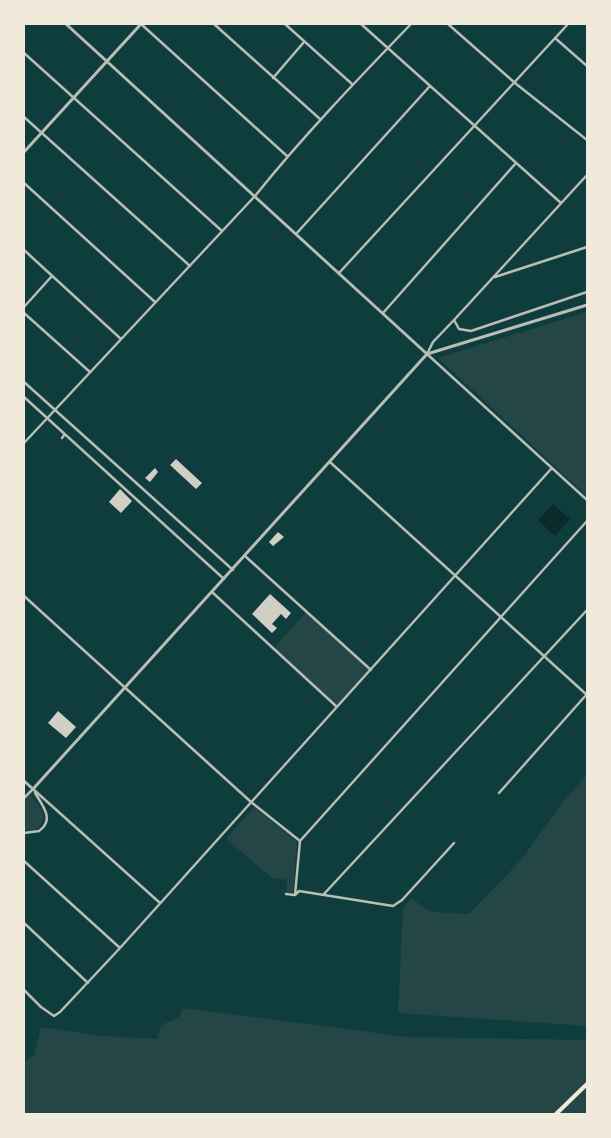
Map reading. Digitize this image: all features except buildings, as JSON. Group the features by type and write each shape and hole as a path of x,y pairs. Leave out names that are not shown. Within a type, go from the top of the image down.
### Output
{"main road":[{"path":"556,1114 587,1084"}],"street":[{"path":"66,24 587,500"},
{"path":"24,152 141,24 287,156"},
{"path":"214,24 320,119"},
{"path":"285,24 352,84"},
{"path":"361,24 561,204"},
{"path":"24,443 255,196 287,156 352,84 411,24"},
{"path":"448,24 515,83 587,140"},
{"path":"339,273 568,24"},
{"path":"555,38 587,66"},
{"path":"273,78 304,42"},
{"path":"24,53 222,231"},
{"path":"296,234 430,86"},
{"path":"24,117 190,266"},
{"path":"382,314 516,163"},
{"path":"24,798 331,462 427,354 433,342 587,175"},
{"path":"24,183 155,302"},
{"path":"494,277 587,247"},
{"path":"24,250 121,339"},
{"path":"24,307 52,276"},
{"path":"454,320 459,329 472,331 587,292"},
{"path":"427,354 587,305"},
{"path":"24,313 90,372"},
{"path":"24,382 233,570"},
{"path":"24,397 224,579"},
{"path":"62,438 65,434"},
{"path":"331,462 587,695 499,793"},
{"path":"24,990 54,1016 88,983 551,469"},
{"path":"295,895 300,841 497,619 501,618 587,521"},
{"path":"245,556 371,670"},
{"path":"212,592 337,707"},
{"path":"24,596 252,802 300,841"},
{"path":"324,894 587,610"},
{"path":"24,781 160,903"},
{"path":"24,833 39,832 48,820 48,814 33,789"},
{"path":"286,894 295,895 299,891 393,906 402,900 454,843"},
{"path":"24,861 120,948"},
{"path":"24,923 88,983"}],"shaded area":[{"path":"587,312 587,496 438,358"},
{"path":"553,504 570,519 555,536 538,520"},
{"path":"306,612 371,670 337,707 273,649"},
{"path":"587,775 587,1026 398,1013 403,908 411,898 430,912 469,914 522,859 564,800"},
{"path":"30,795 41,808 44,818 38,828 32,831 24,830 24,801"},
{"path":"254,807 297,842 293,892 286,892 287,880 276,878 275,880 226,839"},
{"path":"183,1008 408,1037 587,1040 587,1114 24,1114 24,1062 34,1056 41,1027 103,1036 157,1039 161,1025 179,1018"}]}
